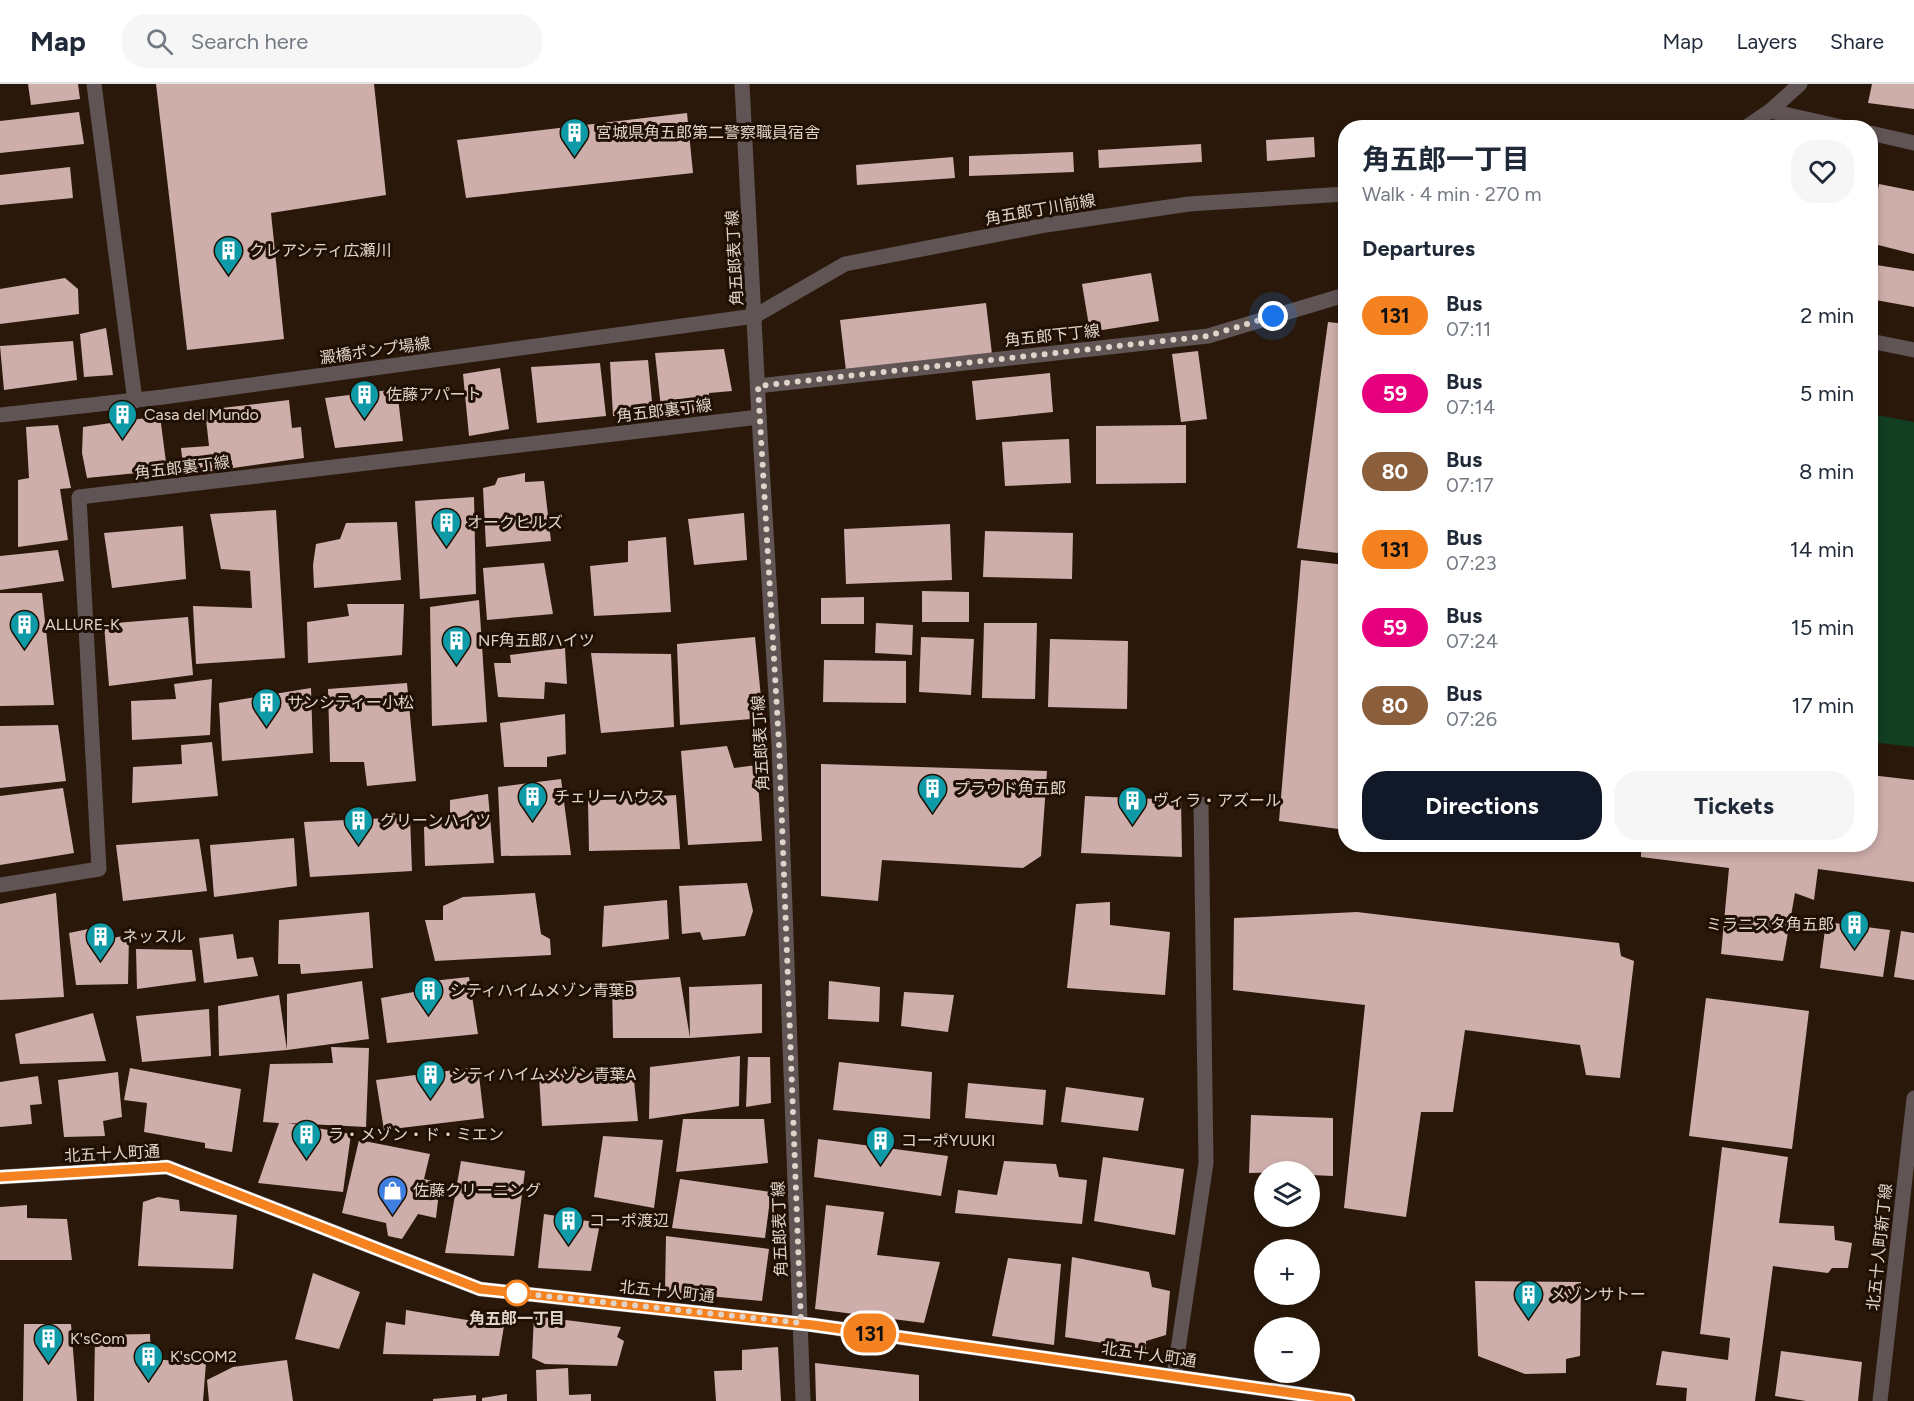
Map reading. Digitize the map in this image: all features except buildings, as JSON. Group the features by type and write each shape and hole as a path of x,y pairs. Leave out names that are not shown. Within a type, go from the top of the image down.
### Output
{"street":[{"path":"94,84 135,401"},
{"name":"角五郎表丁線","path":"742,84 779,744 803,1401"},
{"path":"1757,120 1800,84"},
{"path":"1770,111 1810,120"},
{"path":"1878,135 1914,143"},
{"name":"角五郎丁川前線","path":"755,316 845,264 1046,225 1178,206 1338,195"},
{"name":"角五郎下丁線","path":"758,386 1208,336 1338,297"},
{"name":"澱橋ポンプ場線","path":"0,415 135,401 755,316"},
{"path":"1878,343 1914,350"},
{"name":"角五郎裏丁線","path":"0,885 99,869 78,497 759,417"},
{"path":"1174,1376 1206,1163 1201,804"},
{"name":"北五十人町新丁線","path":"1880,1401 1914,1098"},
{"name":"北五十人町通","path":"0,1177 167,1167 480,1289 801,1323 1348,1401"}],"green space":[{"path":"1878,415 1914,422 1914,747 1878,743"}],"bus line":[{"name":"131","path":"0,1177 167,1167 480,1289 813,1325 1348,1401"}],"place":[{"name":"宮城県角五郎第二警察職員宿舎","path":"575,158"},
{"name":"クレアシティ広瀬川","path":"228,276"},
{"name":"佐藤アパート","path":"365,420"},
{"name":"Casa del Mundo","path":"123,440"},
{"name":"オークヒルズ","path":"446,548"},
{"name":"ALLURE-K","path":"24,650"},
{"name":"NF角五郎ハイツ","path":"457,666"},
{"name":"サンシティー小松","path":"266,728"},
{"name":"プラウド角五郎","path":"933,814"},
{"name":"チェリーハウス","path":"533,822"},
{"name":"ヴィラ・アズール","path":"1132,826"},
{"name":"グリーンハイツ","path":"359,846"},
{"name":"ミラニスタ角五郎","path":"1855,950"},
{"name":"ネッスル","path":"101,962"},
{"name":"シティハイムメゾン青葉B","path":"429,1016"},
{"name":"シティハイムメゾン青葉A","path":"430,1100"},
{"name":"ラ・メゾン・ド・ミエン","path":"307,1160"},
{"name":"コーポYUUKI","path":"880,1166"},
{"name":"佐藤クリーニング","path":"392,1216"},
{"name":"コーポ渡辺","path":"568,1246"},
{"name":"角五郎一丁目","path":"517,1293"},
{"name":"メゾンサトー","path":"1529,1320"},
{"name":"K'sCom","path":"49,1364"},
{"name":"K'sCOM2","path":"149,1382"}],"route":[{"path":"517,1293 801,1323 779,744 758,386 1208,336 1273,316"}]}
